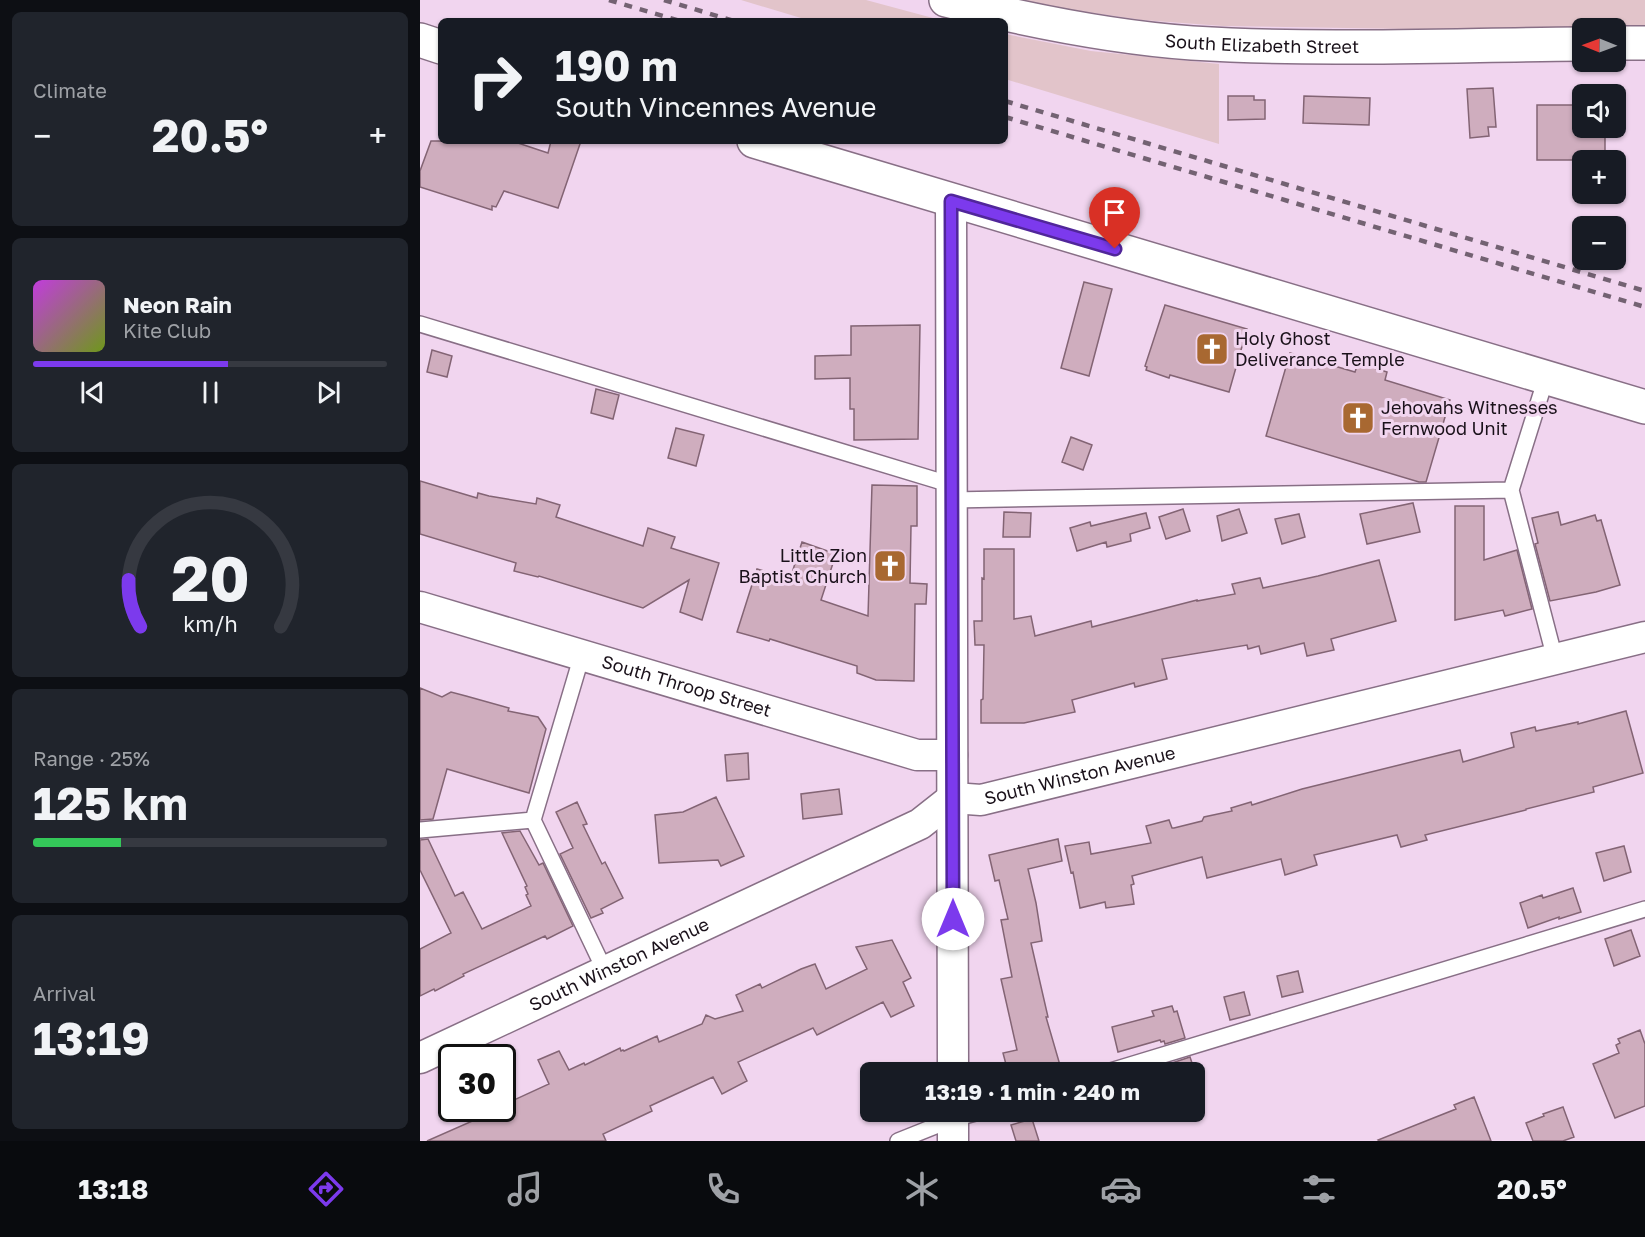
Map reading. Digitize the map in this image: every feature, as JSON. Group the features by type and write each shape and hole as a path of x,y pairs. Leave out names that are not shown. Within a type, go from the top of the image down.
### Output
{"main road":[{"name":"South Elizabeth Street","path":"946,0 1005,15 1111,34 1191,42 1295,47 1572,44"},
{"path":"420,40 438,46"},
{"path":"1626,43 1645,43"},
{"path":"764,144 1645,407"}],"street":[{"path":"951,201 953,1062"},
{"name":"South Throop Street","path":"420,607 917,755 952,755"},
{"name":"South Winston Avenue","path":"420,1058 920,824 953,798 981,800 1645,637"}],"lane":[{"path":"420,324 952,492 1511,490"},
{"path":"1546,378 1511,490 1555,659"},
{"path":"582,655 533,820 605,971"},
{"path":"420,830 533,820"},
{"path":"1140,1062 1645,909"},
{"path":"898,1141 957,1122"}],"shaded area":[{"path":"741,0 866,0 933,18 801,18"},
{"path":"1023,0 1645,0 1645,29 1626,29 1626,18 1572,18 1572,28 1470,30 1223,26 1142,20"},
{"path":"1008,35 1091,51 1219,64 1219,144 1008,80"}],"building":[{"path":"1493,88 1496,127 1488,127 1489,136 1470,138 1467,89"},
{"path":"1228,96 1254,96 1254,100 1265,100 1265,119 1228,120"},
{"path":"1304,96 1370,98 1369,125 1303,123"},
{"path":"1537,105 1572,105 1572,138 1605,138 1605,150 1572,150 1572,160 1537,160"},
{"path":"431,141 438,141 438,144 521,144 548,153 550,144 580,144 558,208 504,191 496,207 492,206 492,210 420,187 420,171"},
{"path":"1084,282 1112,289 1089,376 1061,368"},
{"path":"1165,305 1247,329 1229,392 1170,375 1169,378 1146,370 1145,366"},
{"path":"920,325 918,439 854,440 854,409 850,409 850,378 815,379 815,356 851,355 851,326"},
{"path":"432,350 452,356 447,377 427,372"},
{"name":"Jehovahs Witnesses Fernwood Unit","path":"1290,353 1355,372 1358,363 1387,372 1385,380 1450,400 1426,482 1419,482 1266,436"},
{"path":"596,389 619,395 613,419 591,413"},
{"path":"676,428 704,435 696,466 668,458"},
{"path":"1071,437 1092,445 1083,470 1062,462"},
{"path":"420,481 477,498 478,493 536,504 537,498 560,505 556,517 643,546 648,528 675,537 671,548 719,563 702,620 680,612 689,580 643,608 539,576 514,571 516,563 420,534"},
{"path":"872,485 917,486 917,526 911,526 910,583 927,584 926,604 915,604 914,681 876,680 857,673 857,666 770,639 769,641 737,632 757,569 790,579 802,542 836,554 821,600 868,616"},
{"path":"1413,503 1420,532 1367,544 1360,514"},
{"path":"1455,506 1484,506 1484,560 1517,550 1532,609 1505,616 1503,610 1455,620"},
{"path":"1183,509 1190,531 1166,539 1159,517"},
{"path":"1239,509 1247,533 1222,541 1217,516"},
{"path":"1004,512 1031,513 1030,537 1003,537"},
{"path":"1558,512 1561,525 1595,515 1597,521 1601,520 1620,585 1550,601 1535,544 1538,543 1532,518"},
{"path":"1146,513 1150,528 1130,534 1131,541 1107,547 1106,542 1077,551 1070,528 1090,522 1091,526"},
{"path":"1299,514 1305,537 1282,544 1275,519"},
{"path":"984,549 1014,549 1014,619 1031,616 1035,636 1091,621 1092,627 1197,600 1235,594 1232,584 1260,578 1263,588 1379,560 1396,621 1331,639 1334,650 1307,656 1304,643 1261,654 1259,646 1248,649 1247,645 1162,659 1167,679 1135,687 1134,683 1072,700 1075,712 1024,723 981,723 984,645 975,645 974,621 982,621"},
{"path":"420,688 442,697 451,692 509,708 508,711 538,717 546,729 529,793 447,769 433,819 420,820"},
{"path":"1626,711 1643,773 1593,787 1594,792 1425,835 1427,840 1401,847 1397,835 1314,855 1317,865 1285,875 1281,859 1207,878 1202,857 1132,876 1134,904 1106,908 1105,902 1080,908 1065,846 1089,842 1091,854 1151,843 1146,826 1169,820 1174,828 1202,821 1204,817 1232,811 1231,808 1251,802 1252,805 1302,789 1460,750 1463,762 1514,747 1511,733 1535,727 1536,731 1578,722 1578,724"},
{"path":"748,753 749,779 727,781 725,755"},
{"path":"839,789 842,814 803,819 801,794"},
{"path":"716,797 744,856 721,866 718,860 659,863 655,815 683,812"},
{"path":"577,802 587,824 583,825 602,864 605,862 623,898 601,909 603,913 591,918 560,854 573,848 556,812"},
{"path":"520,831 539,865 543,863 573,926 547,939 545,936 463,974 464,976 435,991 434,989 420,996 420,949 451,933 420,870 420,840 428,839 455,896 463,892 482,929 531,906 526,895 528,894 525,887 527,886 502,833"},
{"path":"1058,839 1062,861 1028,869 1042,941 1031,943 1048,1017 1046,1017 1059,1062 1005,1062 1003,1053 1017,1050 1001,979 1012,977 1001,920 1008,919 999,880 995,881 989,855"},
{"path":"1624,846 1631,872 1604,881 1596,853"},
{"path":"1573,888 1581,912 1528,928 1520,903"},
{"path":"1631,930 1640,956 1614,966 1605,939"},
{"path":"892,940 911,978 903,982 914,1006 891,1017 883,1002 817,1035 813,1028 738,1062 747,1081 722,1094 713,1077 650,1106 652,1111 603,1134 606,1141 427,1141 470,1122 516,1122 516,1099 549,1084 538,1060 559,1051 569,1070 620,1048 624,1051 657,1036 659,1042 702,1024 706,1015 715,1019 743,1011 736,995 760,984 762,988 815,964 826,989 867,969 856,947"},
{"path":"1298,971 1303,992 1282,997 1277,976"},
{"path":"1244,992 1250,1015 1230,1020 1224,997"},
{"path":"1172,1006 1174,1012 1177,1011 1185,1038 1165,1044 1160,1040 1118,1052 1112,1027 1154,1016 1152,1011"},
{"path":"1640,1030 1645,1044 1645,1106 1615,1118 1593,1064 1619,1053 1616,1045 1620,1043 1618,1039"},
{"path":"1190,1057 1192,1062 1175,1062"},
{"path":"1474,1097 1491,1141 1378,1140 1456,1109 1454,1105"},
{"path":"1563,1107 1574,1137 1563,1141 1533,1141 1526,1123"},
{"path":"1033,1122 1039,1141 1016,1141 1011,1125"}],"railway":[{"path":"609,0 670,18"},
{"path":"664,0 724,18"},
{"path":"1008,102 1645,291"},
{"path":"1008,118 1645,307"}],"place":[{"name":"Holy Ghost Deliverance Temple","path":"1212,349"},
{"name":"Jehovahs Witnesses Fernwood Unit","path":"1358,418"},
{"name":"Little Zion Baptist Church","path":"890,566"}],"route":[{"path":"953,919 951,201 1115,249"}]}
